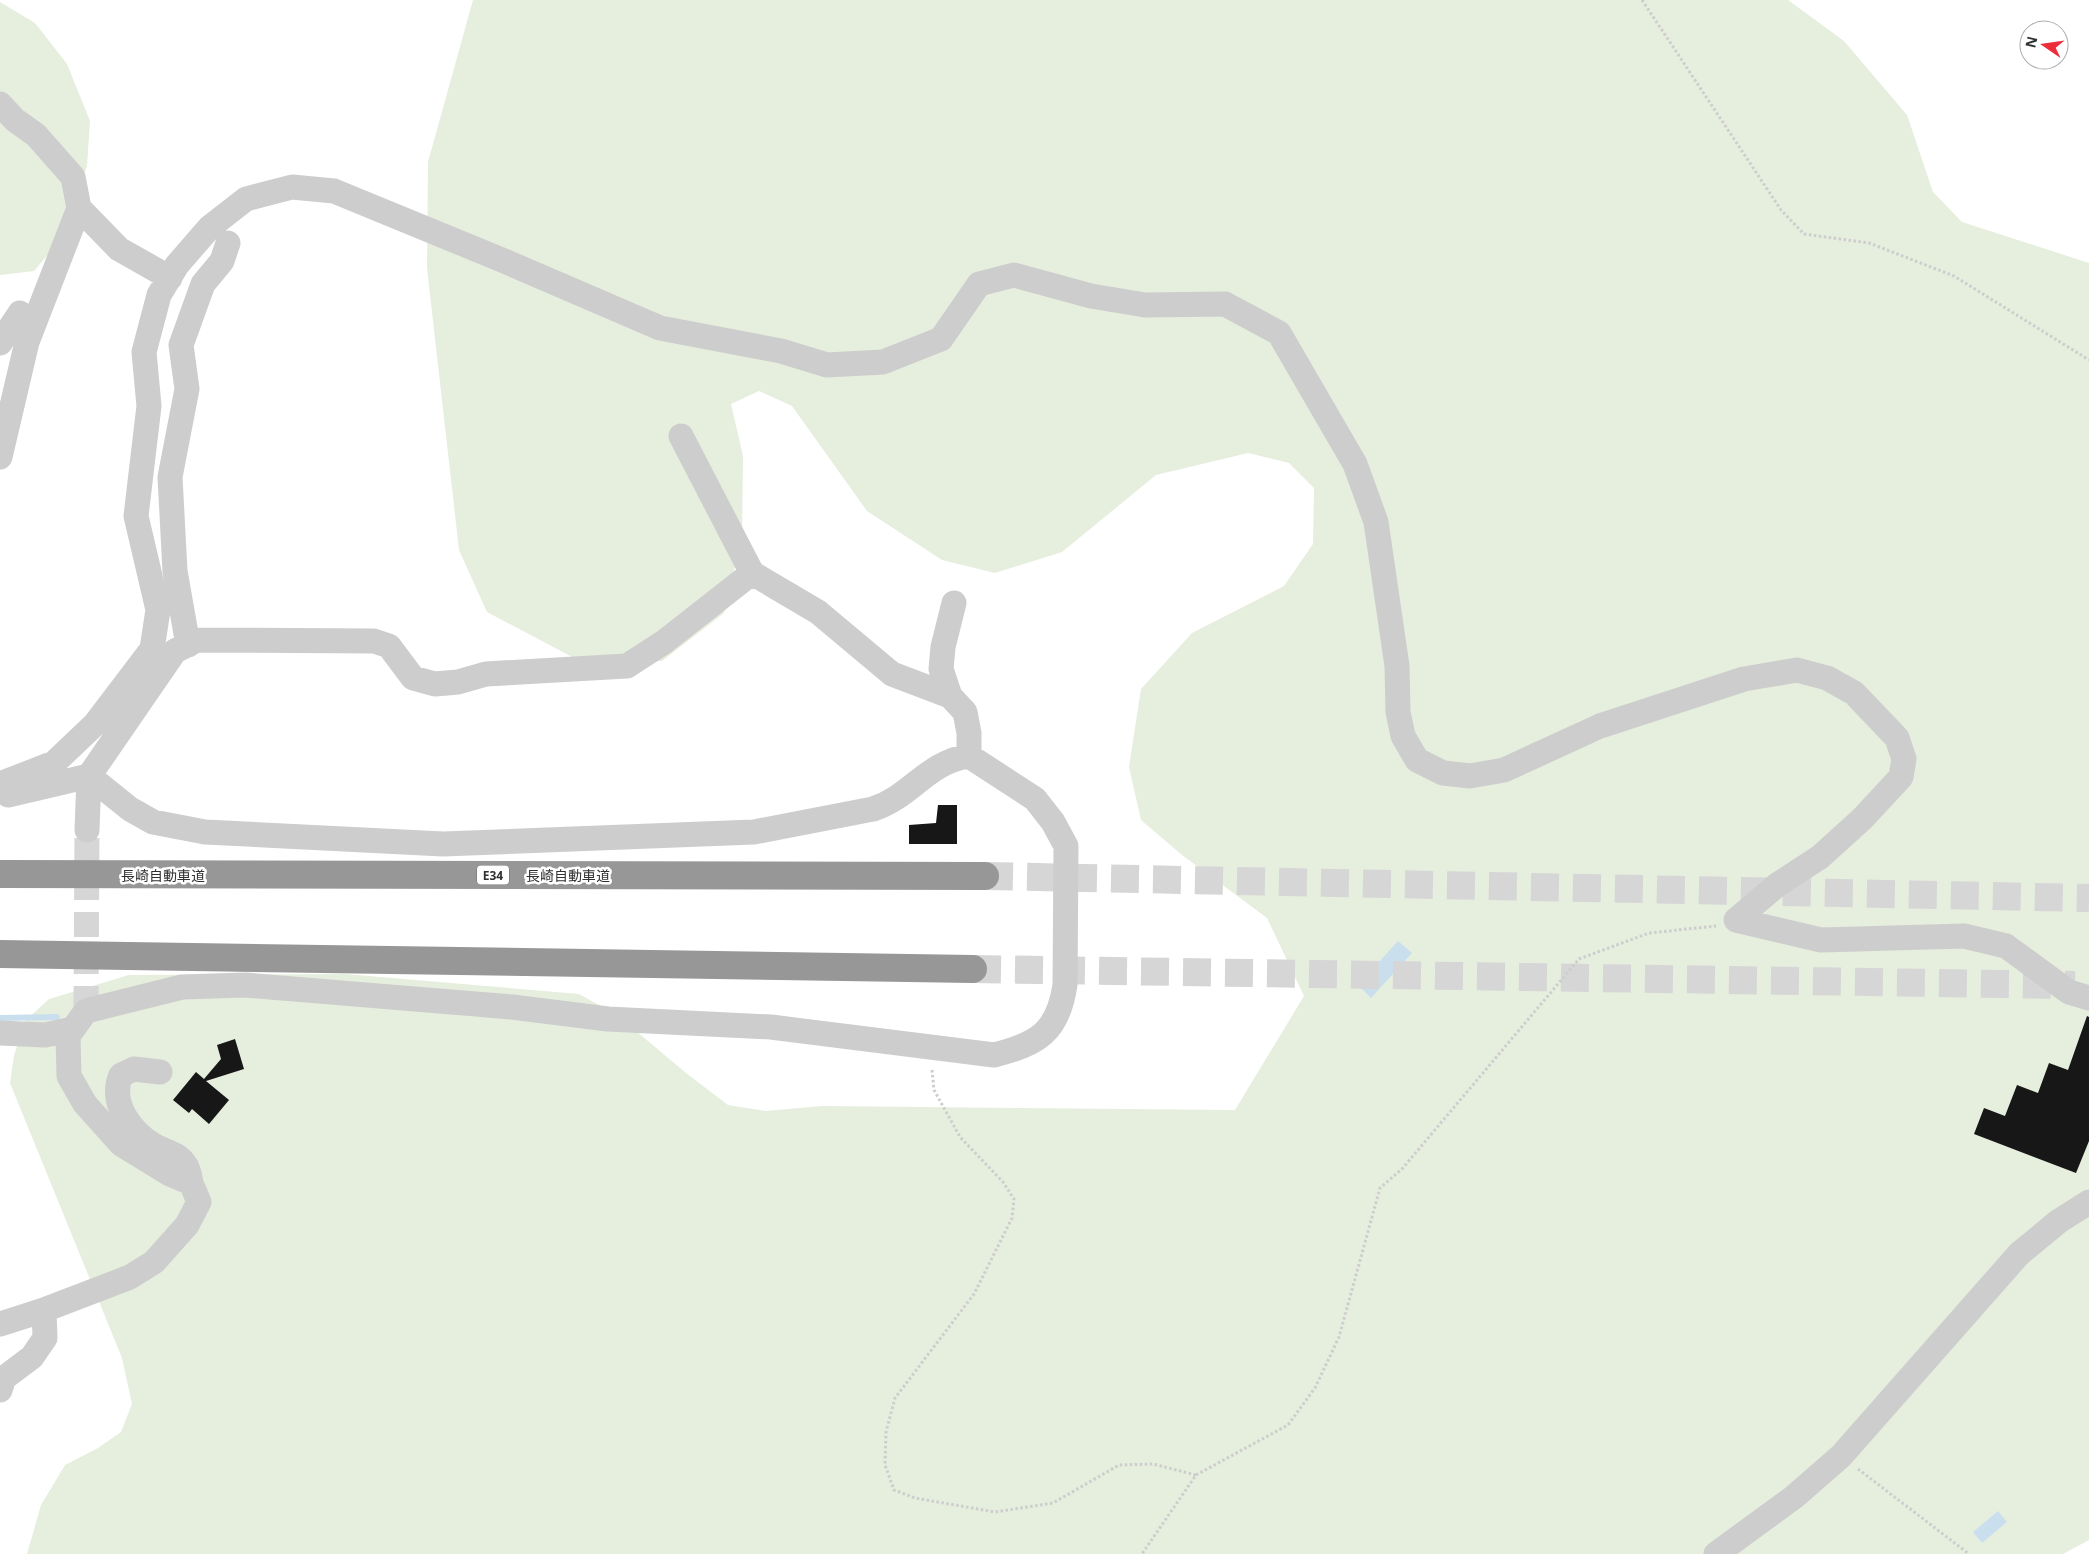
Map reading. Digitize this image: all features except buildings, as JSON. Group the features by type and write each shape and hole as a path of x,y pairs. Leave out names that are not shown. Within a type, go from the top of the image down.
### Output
{"highway":[{"name":"長崎自動車道","path":"0,874 985,876"},
{"path":"0,954 972,969"}],"street":[{"path":"0,104 15,120 36,134 73,178 79,208 27,342 0,458"},
{"path":"0,784 54,763 94,724 152,650 158,610 136,516 149,406 144,352 159,295 177,265 210,227 246,199 292,187 334,191 660,328 780,351 827,365 883,362 941,339 979,284 1014,275 1091,296 1145,305 1225,304 1279,333 1356,464 1376,522 1397,666 1398,712 1403,736 1416,760 1443,772 1470,776 1504,770 1600,726 1744,679 1797,670 1827,678 1854,693 1897,738 1904,759 1901,776 1862,819 1820,857 1777,885 1736,920"},
{"path":"79,208 120,248 170,278"},
{"path":"188,645 175,571 170,477 187,389 181,345 204,284 222,261 228,243"},
{"path":"0,343 20,313 34,324"},
{"path":"681,436 752,573 818,612 892,674 950,696"},
{"path":"87,830 90,776 175,651 197,640 374,641 388,646 414,678 435,684 458,682 486,674 627,666 664,642 752,573"},
{"path":"954,603 943,647 941,669 950,696 965,712 969,733 969,756"},
{"path":"90,776 130,809 153,822 205,832 443,844 754,832 873,809 890,803 937,766 953,758 969,756 1035,800 1053,822 1066,846 1065,986 1062,1007 1038,1040 994,1055 771,1027 608,1019 512,1007 245,985 182,987 86,1011 68,1036 69,1076 85,1104 121,1144 170,1174 191,1183"},
{"path":"0,798 25,790 90,776"},
{"path":"1736,920 1821,940 1964,936 2006,946 2069,992 2089,998"},
{"path":"0,1034 45,1035 72,1029"},
{"path":"0,1324 44,1310 130,1277 154,1262 187,1225 199,1202 186,1165 173,1153 155,1146 128,1123 118,1101 116,1085 121,1075 134,1069 160,1072"},
{"path":"1716,1554 1794,1497 1841,1456 2019,1254 2059,1222 2089,1202"},
{"path":"0,1390 4,1378 32,1357 45,1338 44,1310"}],"path":[{"path":"1642,0 1781,210 1804,234 1869,243 1954,276 2089,360"},
{"path":"1142,1554 1196,1475 1288,1425 1315,1388 1338,1336 1380,1188 1402,1169 1579,959 1649,933 1713,928 1736,920"},
{"path":"929,1047 934,1090 960,1137 1004,1182 1014,1199 1012,1218 974,1294 895,1398 886,1432 885,1465 894,1490 914,1498 995,1512 1053,1503 1118,1465 1152,1464 1196,1475"},
{"path":"1841,1456 1969,1554"}],"green space":[{"path":"473,0 1788,0 1844,41 1907,115 1933,192 1962,222 2089,263 2089,1540 2063,1554 27,1554 41,1505 65,1465 98,1448 121,1432 132,1404 122,1358 10,1083 14,1056 24,1022 49,999 129,975 345,974 579,994 617,1015 686,1073 728,1105 766,1111 822,1106 1235,1110 1304,996 1267,918 1182,855 1141,820 1129,767 1141,689 1192,633 1284,586 1313,544 1314,488 1289,463 1248,453 1156,475 1062,552 995,573 942,560 867,511 792,406 759,391 731,404 743,456 742,537 724,613 662,661 576,659 487,612 459,550 427,268 428,162"},
{"path":"0,2 35,23 67,64 90,121 87,166 61,239 34,271 0,275"}],"water":[{"path":"1398,941 1412,953 1371,998 1358,985"},
{"path":"1998,1511 2007,1522 1982,1543 1973,1532"}],"waterway":[{"path":"0,1018 57,1017"}],"tunnel":[{"path":"86,1011 87,830"},
{"path":"985,876 2089,898"},
{"path":"973,969 2075,985"}]}
